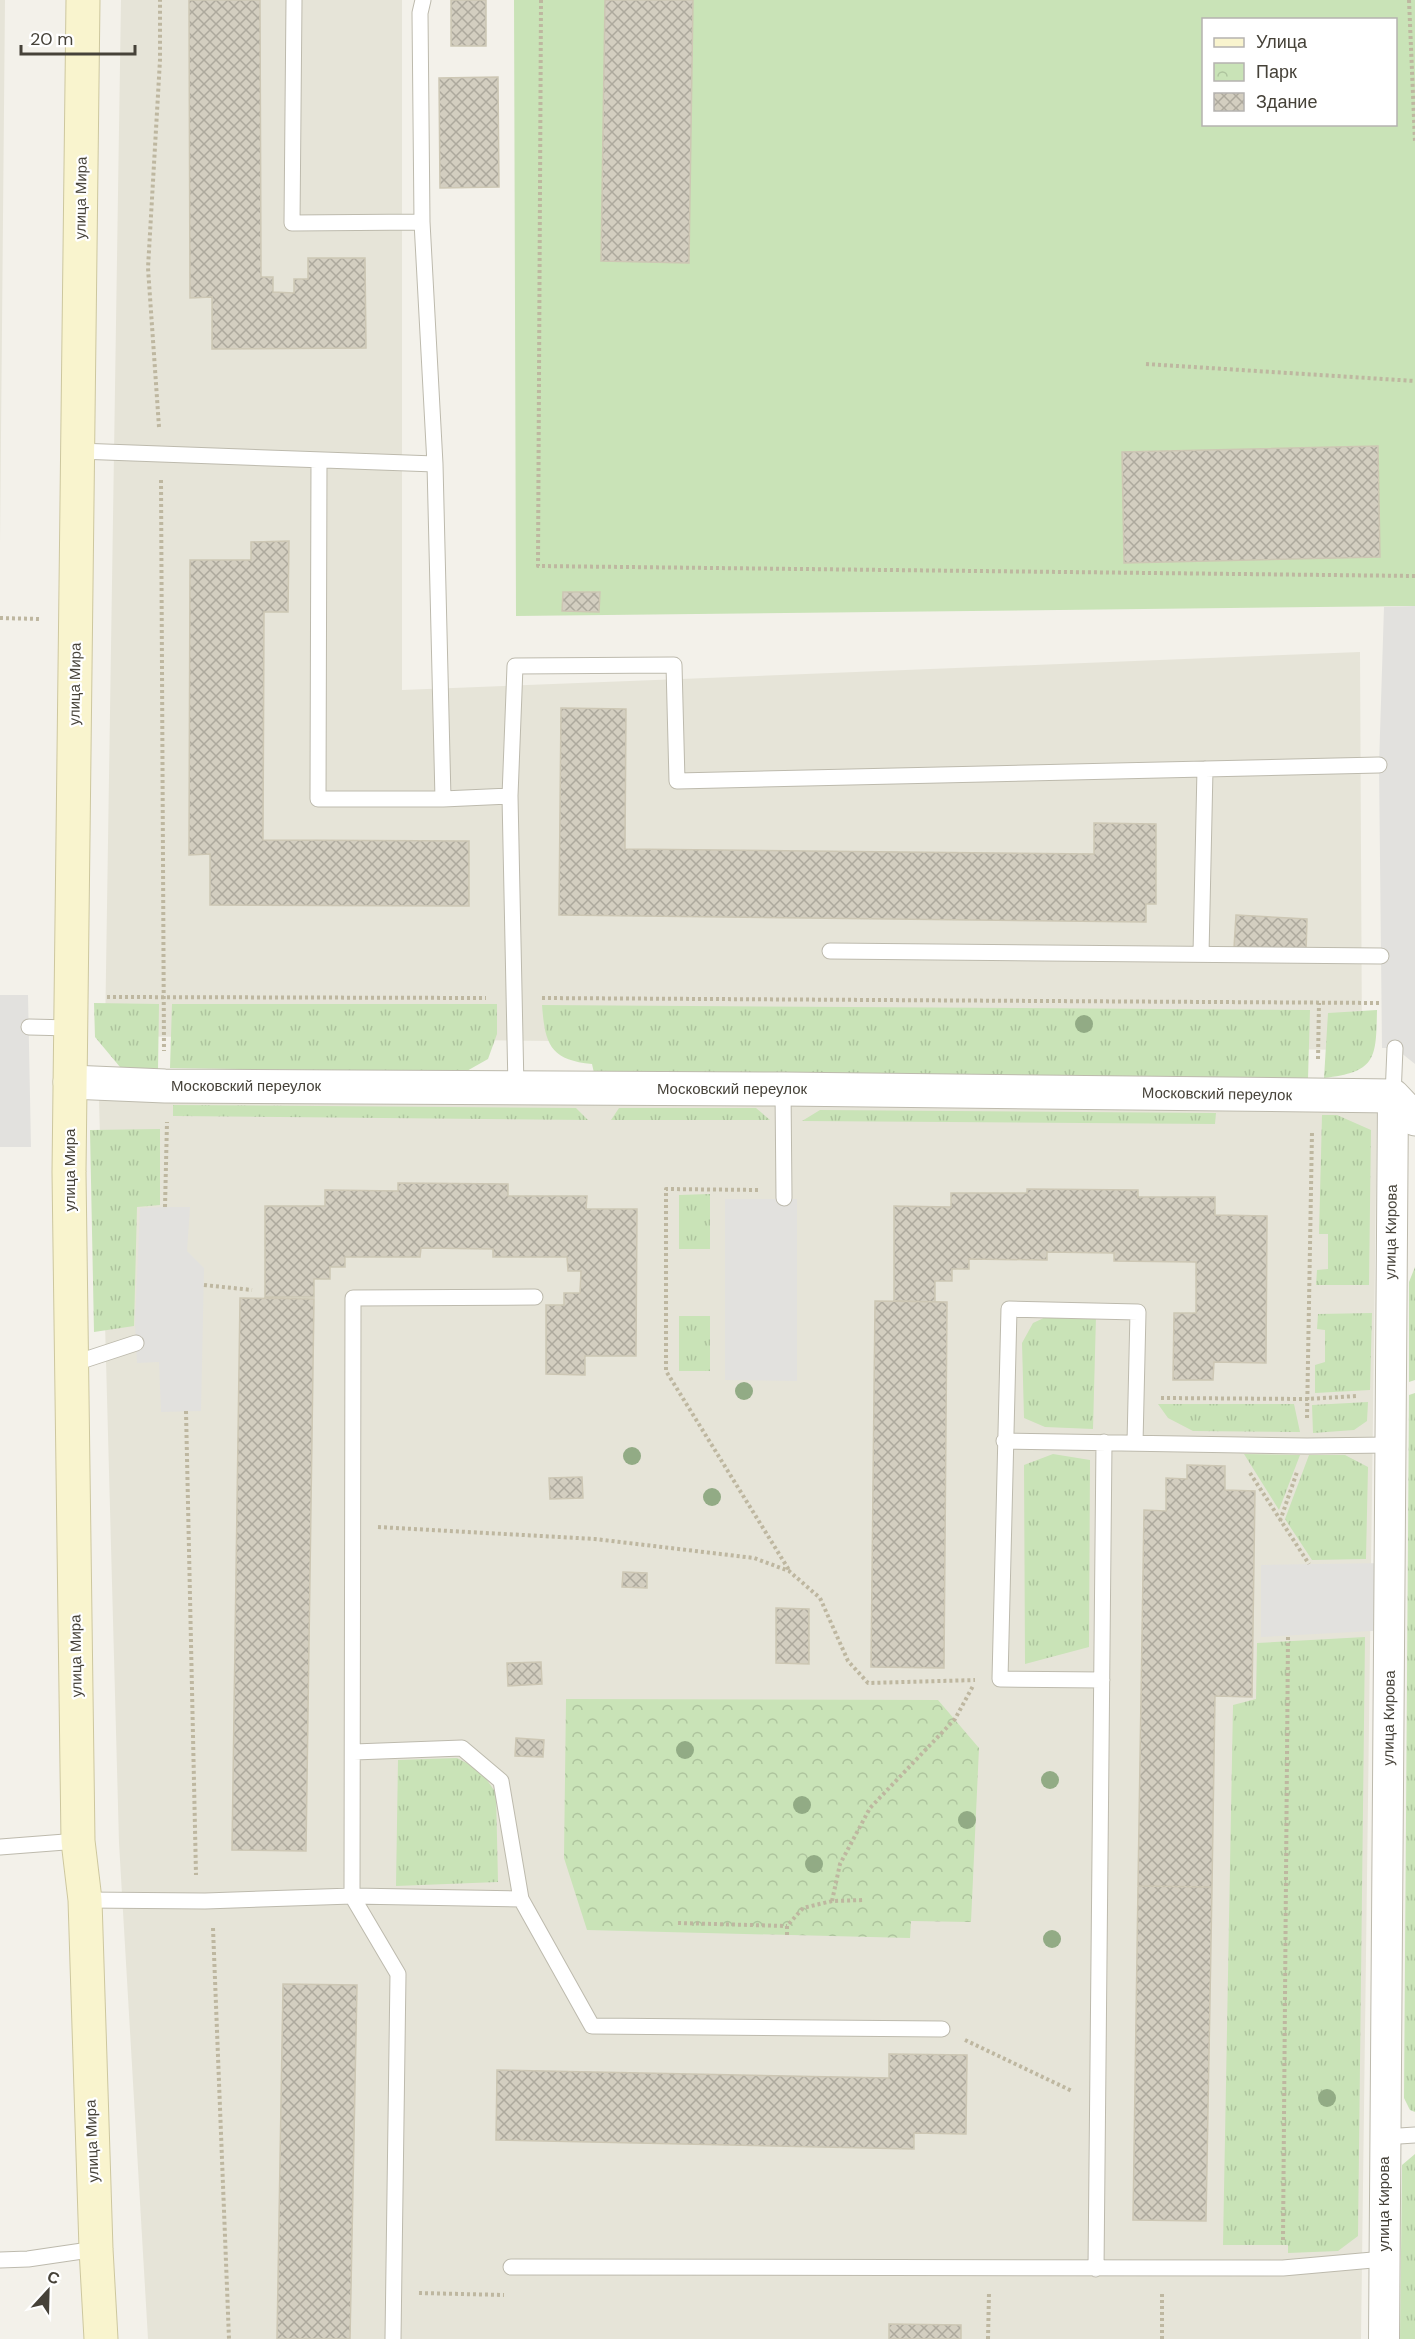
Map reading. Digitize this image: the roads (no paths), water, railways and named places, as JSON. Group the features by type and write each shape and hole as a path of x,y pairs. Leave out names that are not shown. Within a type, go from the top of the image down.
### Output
{"main road":[{"name":"улица Мира","path":"82,0 70,1012 72,1364 78,1841 85,1900 101,2339"}],"street":[{"name":"Московский переулок","path":"70,1082 165,1086 783,1089 1404,1108"},
{"name":"улица Кирова","path":"1384,2339 1389,1445 1404,1108"}],"lane":[{"path":"294,0 292,223 422,222"},
{"path":"423,0 420,13 422,222 435,464 443,799"},
{"path":"78,451 435,464"},
{"path":"319,460 318,799 443,799 510,796"},
{"path":"516,1088 510,796 515,666 674,665 677,781 1379,765"},
{"path":"1202,954 1204,769"},
{"path":"830,951 1380,956"},
{"path":"29,1027 70,1012"},
{"path":"1395,1048 1404,1108"},
{"path":"783,1089 784,1198"},
{"path":"393,2339 398,1974 352,1896 353,1298 535,1297"},
{"path":"1102,1680 1000,1679 1008,1309 1138,1312 1136,1443"},
{"path":"72,1364 136,1343"},
{"path":"1004,1441 1307,1446 1389,1445"},
{"path":"1096,2269 1104,1442"},
{"path":"354,1752 462,1748 501,1781 521,1899 592,2026 942,2029"},
{"path":"0,1847 78,1841"},
{"path":"85,1900 205,1901 352,1896 521,1899"},
{"path":"1384,2137 1415,2135"},
{"path":"0,2260 28,2259 96,2249"},
{"path":"511,2267 1283,2268 1384,2259"}]}
